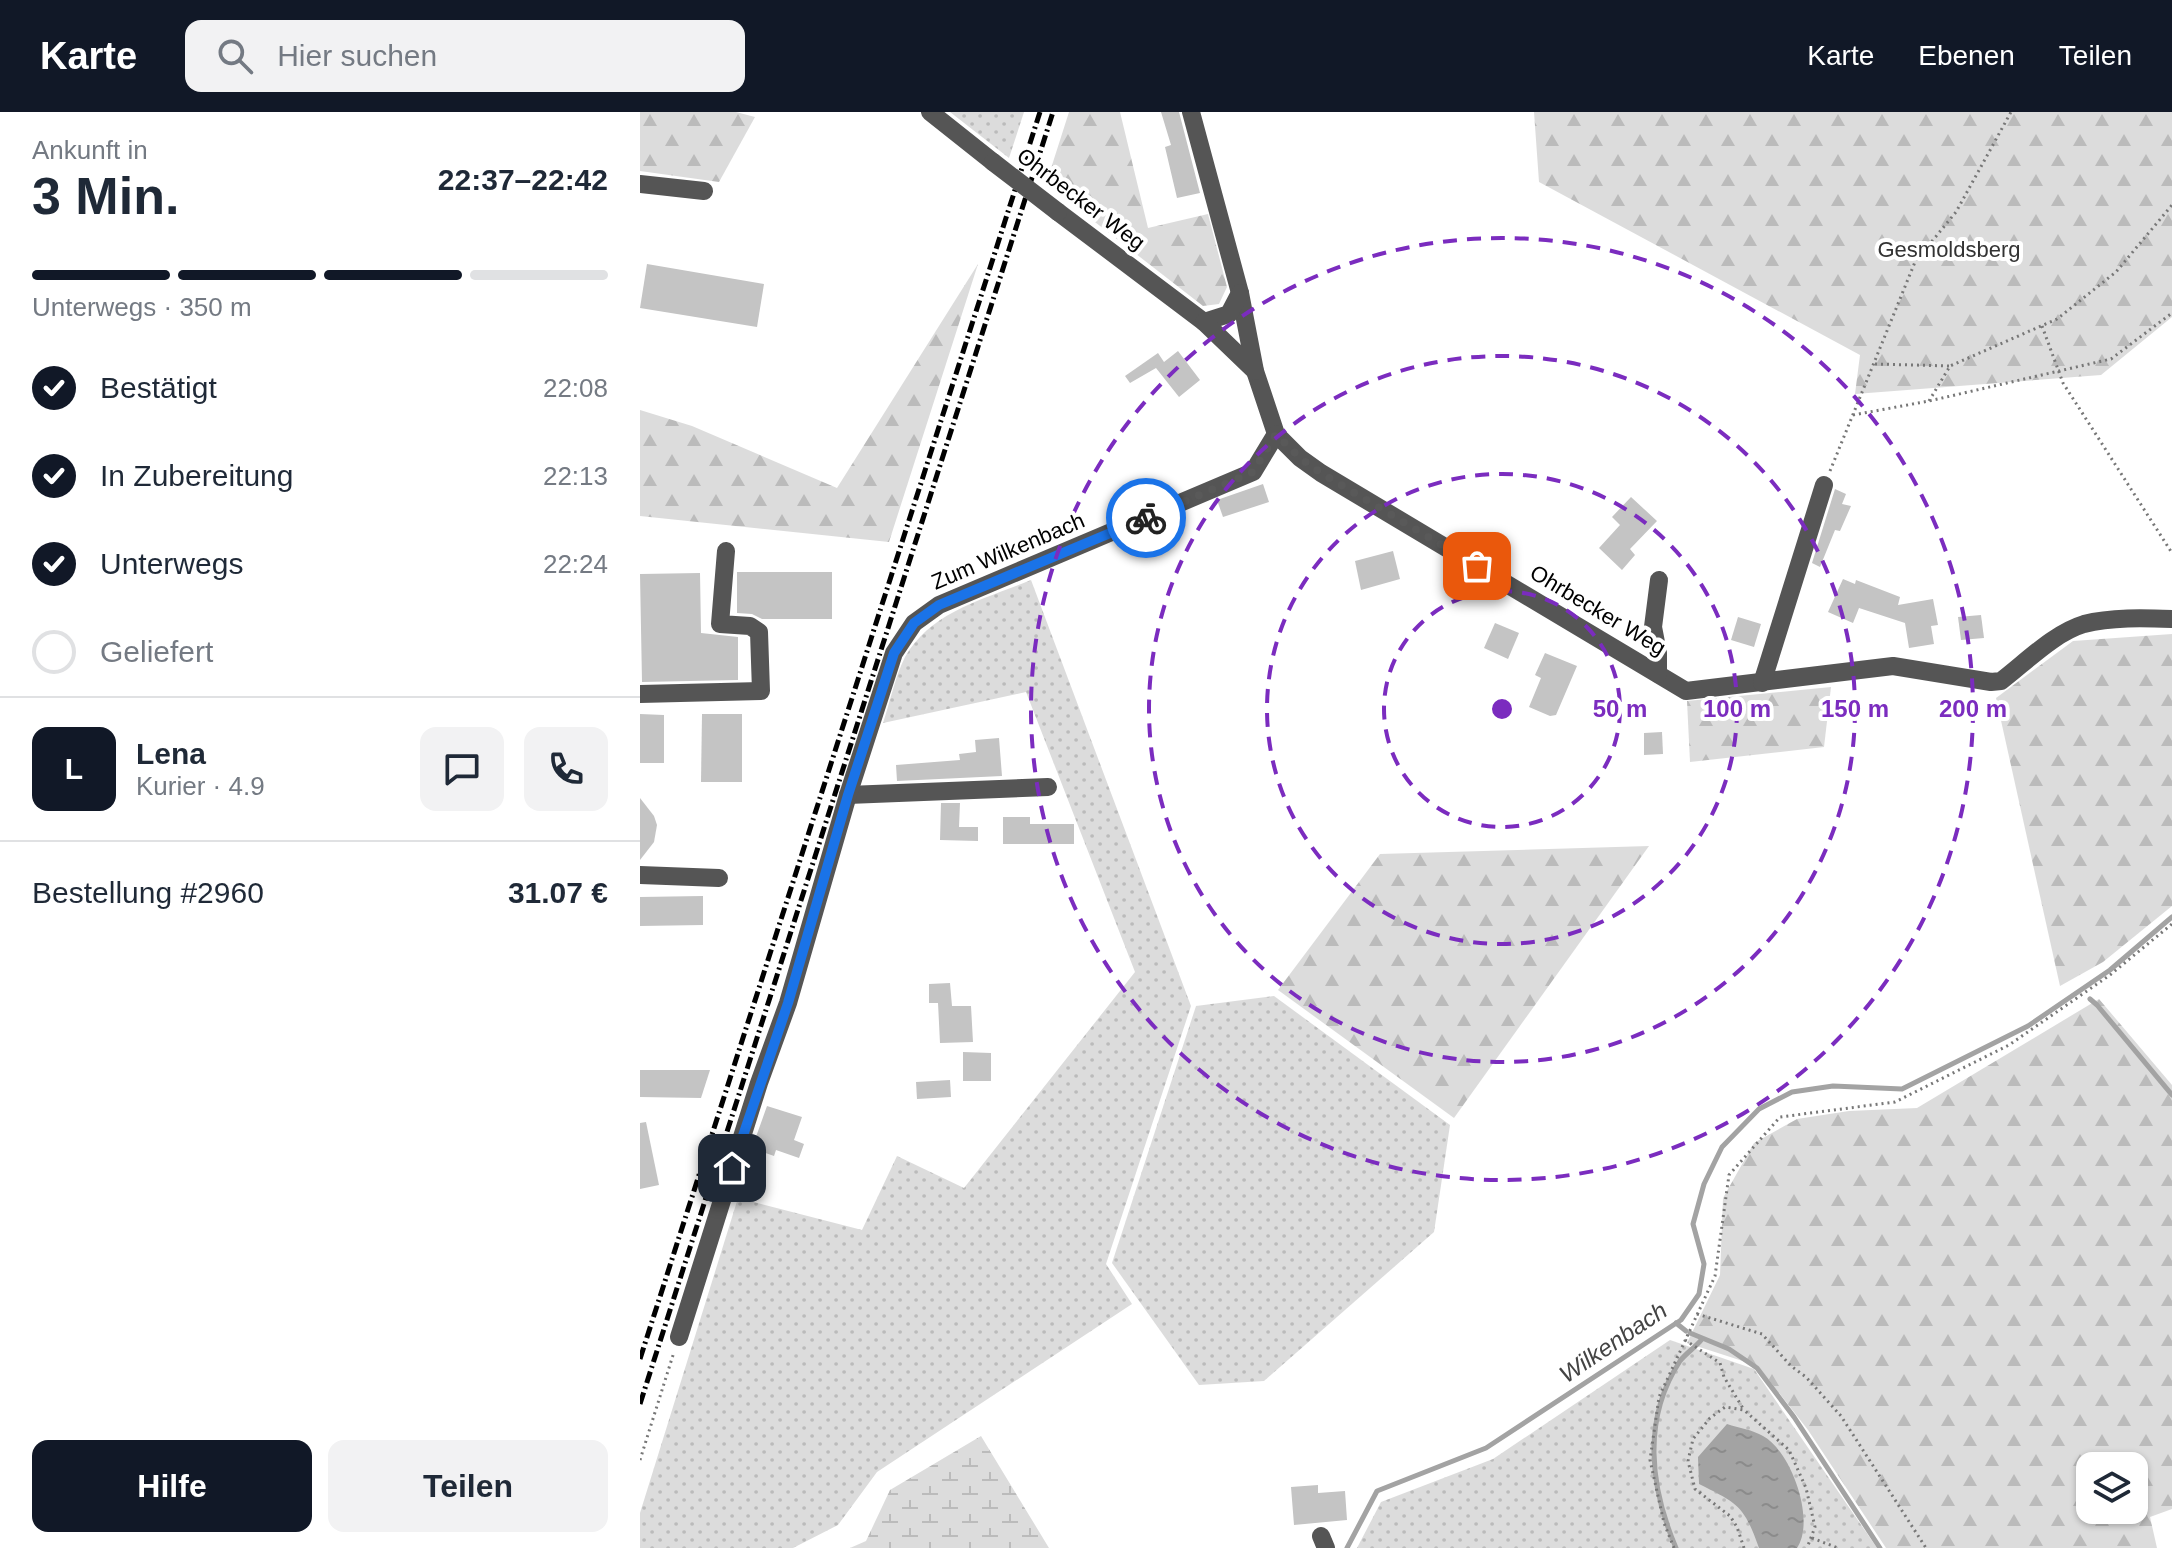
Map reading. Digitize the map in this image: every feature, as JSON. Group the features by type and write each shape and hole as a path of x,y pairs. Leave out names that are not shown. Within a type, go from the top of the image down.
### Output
{"street":[{"name":"Ohrbecker Weg","path":"930,112 1204,322 1255,371"},
{"name":"Ohrbecker Weg","path":"1191,112 1240,293 1255,371 1276,434 1300,458 1321,473 1686,691 1893,666 2001,681 2063,634 2084,624 2140,618 2172,619"},
{"path":"640,184 704,191"},
{"path":"1204,322 1229,314 1240,293"},
{"name":"Zum Wilkenbach","path":"679,1337 759,1083 788,1003 848,795 894,653 914,623 939,605 1253,472 1276,434"},
{"path":"1762,683 1824,485"},
{"path":"640,694 761,691 759,632 750,626 720,624 726,551"},
{"path":"1658,674 1653,627 1659,580"},
{"path":"848,795 1048,787"},
{"path":"640,875 719,878"}],"path":[{"path":"1824,485 1915,262 1956,212 2011,112"},
{"path":"1875,364 1950,366 2057,319 2116,272 2172,205"},
{"path":"1853,415 1929,401 2111,359 2172,313"},
{"path":"2042,326 2057,371 2172,553"},
{"path":"1929,401 1950,366"},
{"path":"1674,1548 1664,1523 1650,1460 1659,1397 1715,1276 1729,1175 1780,1117 1895,1102 2009,1045 2110,975 2172,924"},
{"path":"1697,1314 1762,1334 1791,1366 1806,1377 1841,1416 1926,1548"},
{"path":"640,1460 679,1337"},
{"path":"1685,1340 1720,1363 1724,1377 1744,1410 1789,1450 1806,1488 1815,1527 1807,1548"},
{"path":"1744,1410 1725,1407 1710,1418 1693,1439 1688,1461 1695,1489 1730,1516 1744,1548"},
{"path":"1811,1538 1838,1548"}],"green space":[{"path":"640,112 736,112 755,117 719,182 640,171"},
{"path":"950,112 1024,112 1009,158"},
{"path":"1069,112 1120,112 1148,228 1208,214 1227,287 1219,304 1203,306 1046,184"},
{"name":"Gesmoldsberg","path":"1534,112 2172,112 2172,317 2101,375 1855,394 1860,355 1539,182"},
{"path":"978,264 889,542 640,516 640,410 692,426 837,488"},
{"path":"1031,580 1191,1006 1106,1264 1132,1304 877,1472 838,1525 793,1548 640,1548 640,1513 738,1198 862,1230 897,1156 964,1188 1135,972 1026,692 883,723 905,657 929,628 960,608"},
{"path":"2172,634 2172,906 2103,962 2060,986 1996,698 2073,641"},
{"path":"1831,687 1824,747 1690,762 1687,701"},
{"path":"1649,846 1454,1118 1278,990 1380,854"},
{"path":"1274,996 1450,1125 1434,1232 1264,1381 1199,1385 1112,1263 1196,1006"},
{"path":"2099,999 2172,1085 2172,1509 2150,1517 2157,1548 1886,1548 1808,1430 1758,1366 1687,1343 1720,1275 1723,1198 1754,1143 1797,1119 1849,1111 1917,1108"},
{"path":"1670,1340 1754,1369 1877,1548 1357,1548 1381,1502 1493,1459"},
{"path":"981,1436 1049,1548 850,1548 866,1541 890,1490"}],"water":[{"path":"1727,1424 1763,1436 1783,1456 1798,1487 1802,1504 1804,1521 1797,1548 1759,1548 1749,1523 1738,1508 1699,1484 1698,1457"}],"building":[{"path":"1161,112 1179,112 1200,193 1177,198 1165,147 1171,145"},
{"path":"647,264 764,284 757,327 640,308"},
{"path":"1178,351 1200,380 1179,397 1156,368 1130,383 1125,376 1158,353 1164,362"},
{"path":"1263,484 1269,502 1223,517 1217,500"},
{"path":"1835,489 1846,494 1842,504 1851,506 1840,531 1835,530 1820,567 1812,563"},
{"path":"1631,497 1657,521 1630,549 1635,555 1622,570 1599,548 1620,525 1612,517"},
{"path":"1393,551 1400,579 1361,590 1355,561"},
{"path":"737,572 832,572 832,619 762,619 752,614 737,613"},
{"path":"700,573 701,633 738,637 738,680 642,682 640,574"},
{"path":"1843,579 1855,584 1856,580 1900,597 1898,605 1933,599 1938,625 1931,626 1934,644 1909,648 1905,623 1859,608 1853,623 1828,612"},
{"path":"1981,615 1984,638 1961,640 1958,617"},
{"path":"1738,617 1761,624 1754,647 1731,640"},
{"path":"1495,623 1519,633 1508,659 1484,648"},
{"path":"1545,653 1577,666 1556,715 1550,716 1529,707 1541,678 1535,675"},
{"path":"640,714 664,715 664,763 640,763"},
{"path":"702,714 742,714 742,782 701,782"},
{"path":"1662,732 1663,754 1644,755 1644,733"},
{"path":"999,738 1002,776 897,781 896,765 960,760 959,754 976,752 975,740"},
{"path":"640,798 657,825 654,842 640,860"},
{"path":"941,803 960,803 959,827 978,827 978,841 940,840"},
{"path":"1003,817 1030,817 1030,824 1074,824 1074,844 1003,844"},
{"path":"703,896 703,925 640,926 640,897"},
{"path":"950,983 952,1006 971,1006 973,1042 940,1043 938,1003 929,1003 929,984"},
{"path":"963,1052 991,1053 991,1081 963,1081"},
{"path":"640,1070 710,1070 701,1098 640,1097"},
{"path":"950,1080 951,1097 917,1099 916,1082"},
{"path":"767,1106 802,1117 794,1140 804,1144 799,1158 776,1150 774,1156 752,1148"},
{"path":"646,1122 659,1185 640,1189 640,1123"},
{"path":"1318,1485 1318,1493 1345,1491 1347,1520 1294,1525 1291,1487"}],"waterway":[{"name":"Wilkenbach","path":"1347,1548 1377,1491 1486,1448 1681,1320 1699,1294 1704,1264 1693,1224 1704,1184 1722,1147 1759,1109 1792,1092 1833,1086 1902,1089 2028,1026 2110,970 2172,917"},
{"path":"2090,999 2172,1095"},
{"path":"1676,1323 1686,1331"},
{"path":"1690,1333 1729,1349 1757,1368 1794,1417 1880,1548"},
{"path":"1676,1548 1660,1501 1654,1453 1655,1430 1668,1383 1680,1361 1702,1339"}],"railway":[{"path":"640,1359 1040,112"},
{"path":"640,1404 1053,112"}],"way so far":[{"path":"1146,518 1253,472 1276,434 1300,458 1321,473 1477,566"}],"route":[{"path":"732,1168 788,1003 848,795 894,653 914,623 939,605 1146,518"}]}
